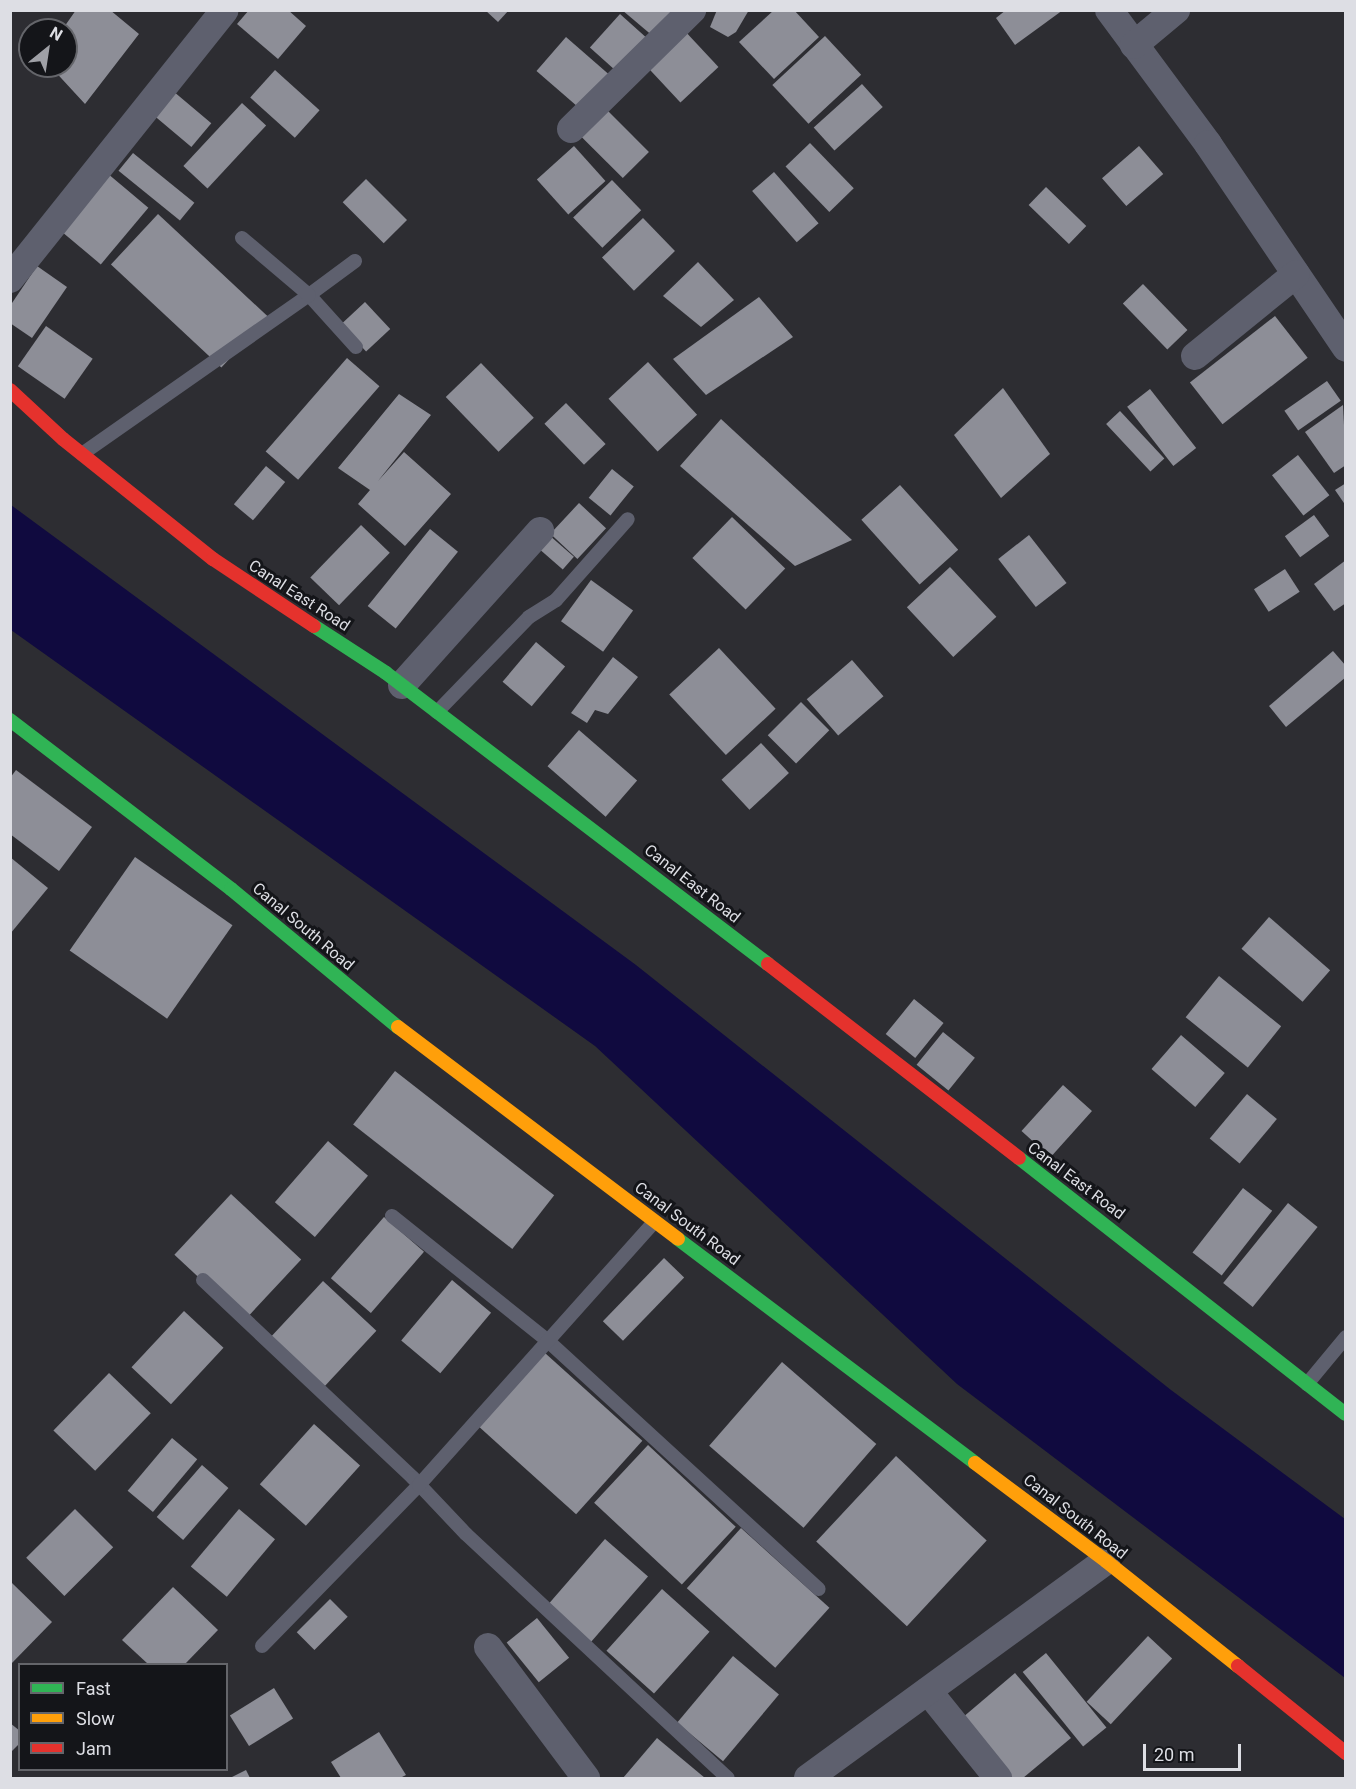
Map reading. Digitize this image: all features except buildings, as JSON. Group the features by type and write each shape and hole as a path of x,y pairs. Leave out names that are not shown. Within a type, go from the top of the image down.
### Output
{"main road":[{"name":"Canal East Road","path":"10,390 82,454 213,559 402,685 437,711 618,848 1346,1414"},
{"name":"Canal South Road","path":"10,720 231,889 402,1031 1106,1561 1346,1753"}],"street":[{"path":"10,279 225,10"},
{"path":"571,129 692,10"},
{"path":"1108,10 1208,144 1346,348"},
{"path":"1134,45 1176,10"},
{"path":"1195,356 1296,274"},
{"path":"402,685 540,531"},
{"path":"808,1779 1106,1561"},
{"path":"488,1647 586,1779"},
{"path":"928,1691 998,1779"}],"lane":[{"path":"242,237 309,295 356,347"},
{"path":"82,454 355,261"},
{"path":"437,711 529,617 556,600 628,519"},
{"path":"392,1216 548,1341 819,1589"},
{"path":"262,1646 419,1485 656,1220"},
{"path":"202,1280 419,1485 466,1534 728,1779"},
{"path":"1307,1384 1346,1337"}],"shaded area":[{"path":"11,505 636,965 1171,1390 1345,1519 1345,1678 957,1384 595,1046 11,630"}],"traffic: fast":[{"path":"314,626 386,673 768,964"},
{"path":"10,720 231,889 398,1027"},
{"path":"1019,1158 1346,1414"},
{"path":"678,1239 975,1463"}],"traffic: slow":[{"path":"398,1027 678,1239"},
{"path":"975,1463 1106,1561 1238,1666"}],"traffic: jam":[{"path":"10,390 63,439 213,559 314,626"},
{"path":"768,964 1019,1158"},
{"path":"1238,1666 1346,1753"}]}
